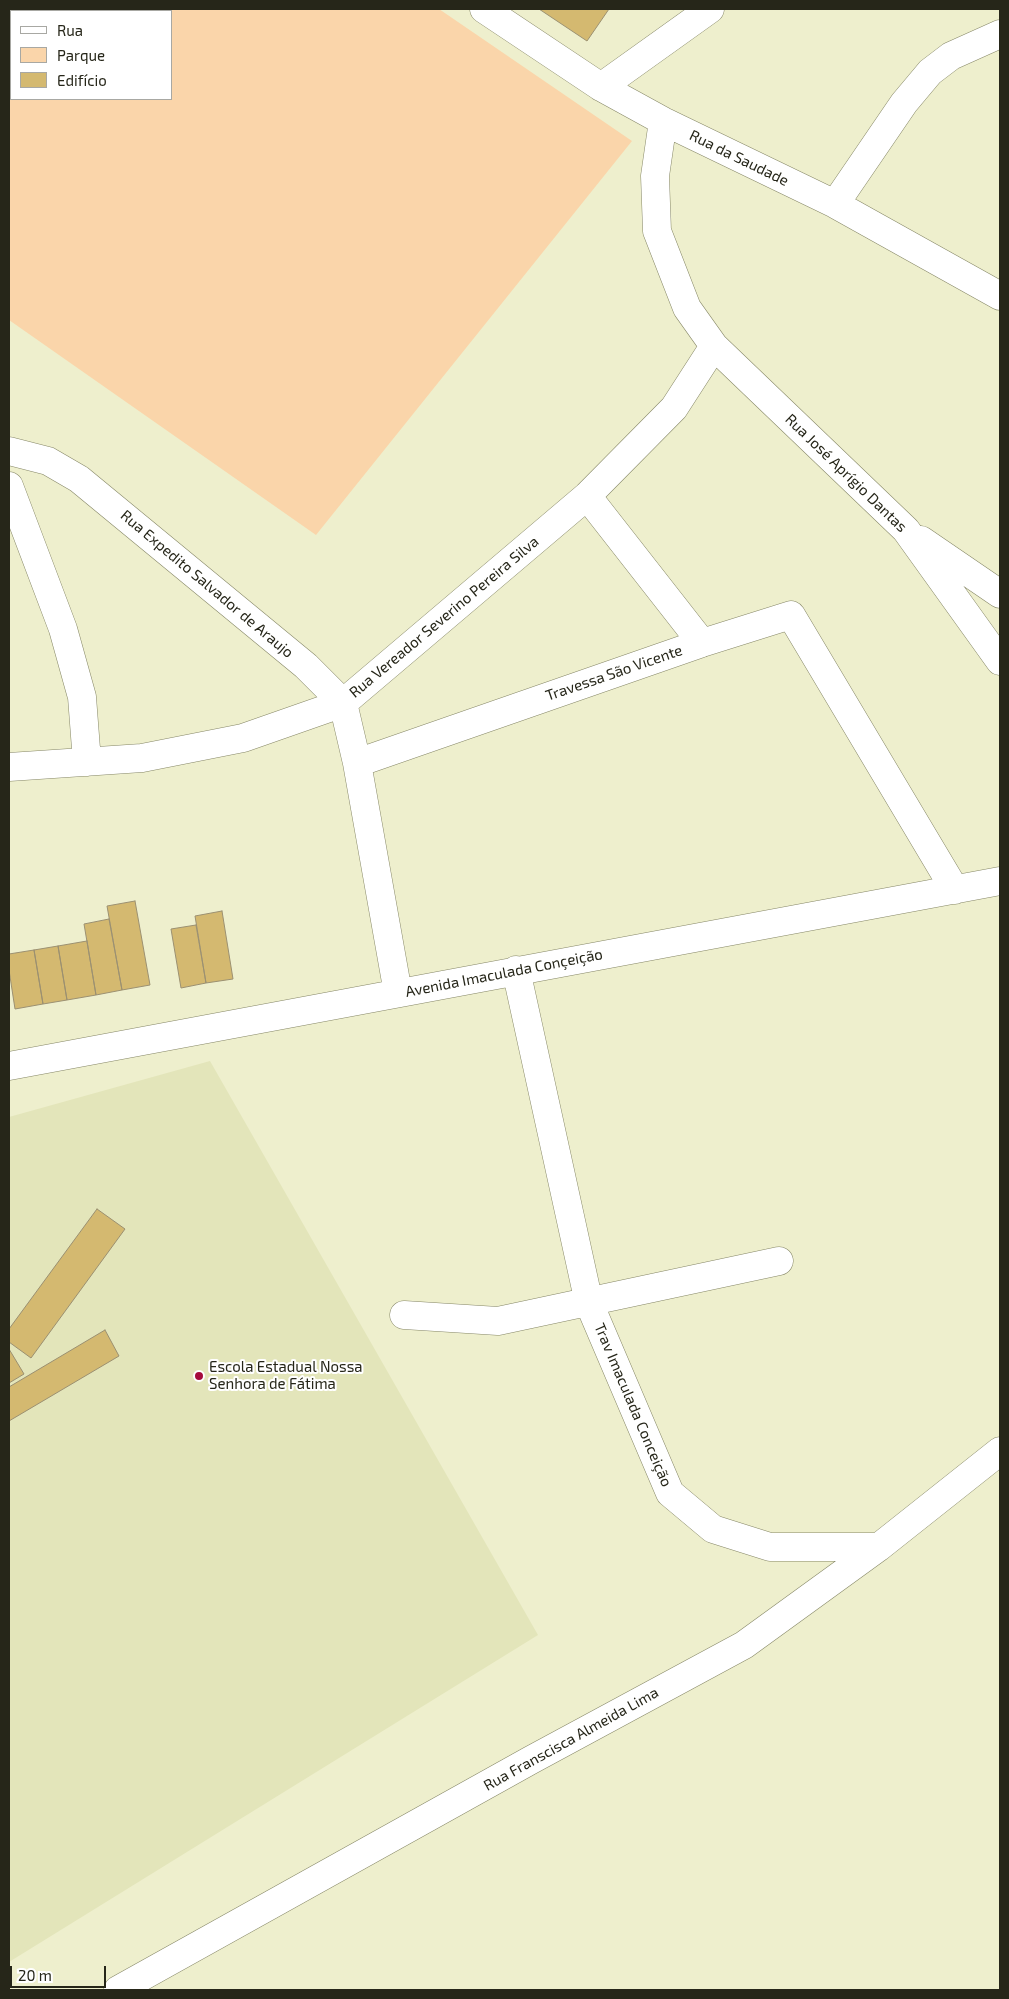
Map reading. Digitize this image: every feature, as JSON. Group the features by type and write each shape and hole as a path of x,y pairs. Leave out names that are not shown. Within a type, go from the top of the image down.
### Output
{"street":[{"name":"Rua da Saudade","path":"484,9 602,87 663,121 835,204 1000,296"},
{"path":"602,87 710,9"},
{"path":"835,204 904,103 930,72 951,56 1000,34"},
{"path":"663,121 655,176 657,231 687,308 714,346"},
{"name":"Rua Vereador Severino Pereira Silva","path":"9,767 142,758 243,738 343,703 587,496 674,408 714,346"},
{"name":"Rua José Aprígio Dantas","path":"714,346 906,530 1000,661"},
{"name":"Rua Expedito Salvador de Araujo","path":"9,451 48,462 80,479 306,666 343,703"},
{"path":"9,486 63,629 82,697 87,762"},
{"path":"587,496 702,643"},
{"path":"906,530 1000,594"},
{"name":"Travessa São Vicente","path":"357,763 702,643 791,615 955,890"},
{"path":"343,703 357,763 398,993"},
{"name":"Avenida Imaculada Conçeição","path":"9,1066 1000,881"},
{"name":"Trav Imaculada Conceição","path":"516,970 589,1303 670,1493 713,1529 770,1547 879,1547"},
{"name":"Trav Imaculada Conceição","path":"404,1315 498,1321 779,1261"},
{"name":"Rua Franscisca Almeida Lima","path":"118,1990 531,1760 744,1645 879,1547 1000,1451"}],"shaded area":[{"name":"Escola Estadual Nossa Senhora de Fátima","path":"210,1061 538,1635 9,1962 9,1117"}],"green space":[{"path":"9,9 439,9 632,141 316,535 9,320"}],"building":[{"path":"539,9 609,9 587,41"},
{"path":"135,901 150,985 122,990 107,906"},
{"path":"222,911 233,979 206,983 195,916"},
{"path":"109,919 122,990 96,995 84,924"},
{"path":"196,925 206,983 181,988 171,929"},
{"path":"87,941 96,995 67,1000 58,946"},
{"path":"58,946 67,1000 43,1004 34,950"},
{"path":"34,950 43,1004 15,1009 9,970 9,954"},
{"path":"97,1209 125,1229 31,1358 9,1342 9,1329"},
{"path":"105,1330 119,1356 9,1421 9,1387"},
{"path":"9,1349 24,1374 9,1383"}],"place":[{"name":"Escola Estadual Nossa Senhora de Fátima","path":"199,1376"}]}
